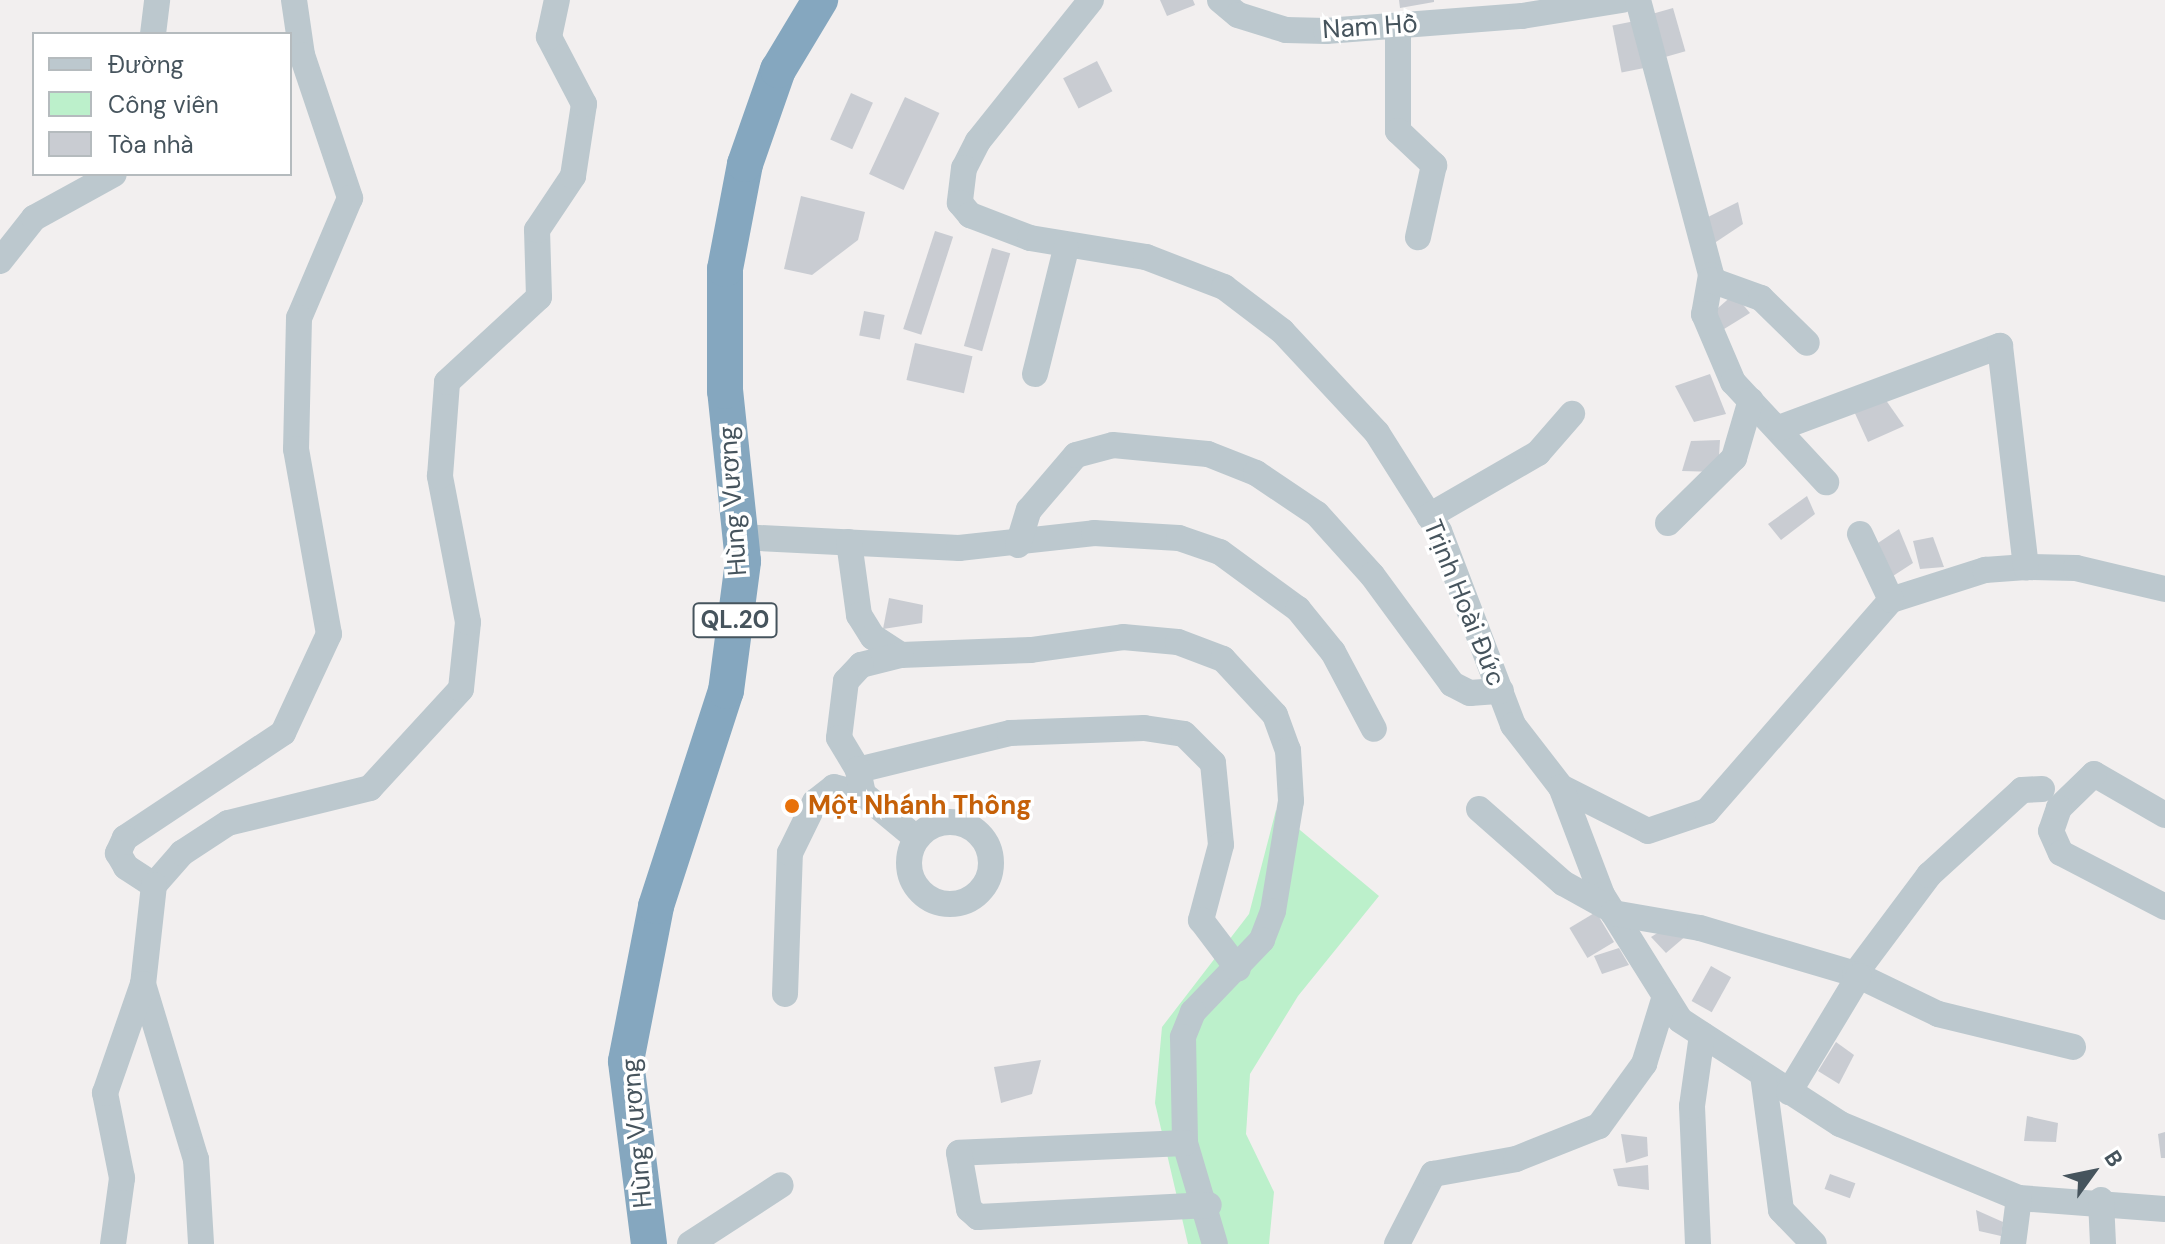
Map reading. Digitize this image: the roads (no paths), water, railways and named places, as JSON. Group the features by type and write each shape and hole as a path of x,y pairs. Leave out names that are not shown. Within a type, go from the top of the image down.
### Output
{"highway":[{"name":"Hùng Vương","path":"649,1244 626,1061 656,906 726,691 740,537 725,391 725,269 745,164 778,70 820,0"}],"street":[{"path":"153,32 157,0"},
{"path":"154,885 126,867 118,853 125,838 283,733 329,634 296,449 299,318 350,198 302,55 294,0"},
{"path":"113,1244 122,1178 105,1093 143,984 154,885 182,853 228,823 370,788 461,689 468,622 440,476 447,382 539,297 537,230 573,176 584,104 549,37 557,0"},
{"name":"Trịnh Hoài Đức","path":"1091,0 978,141 964,168 960,203 970,215 1066,249 1146,257 1224,287 1282,331 1377,433 1429,516 1513,725 1561,787 1648,831 1707,811 1891,600"},
{"name":"Nam Hồ","path":"1220,0 1238,15 1286,30 1398,25 1454,10 1622,0"},
{"path":"1638,0 1711,280 1704,314 1733,382 1826,482"},
{"path":"1398,25 1398,131 1434,165 1418,237"},
{"path":"0,261 34,218 110,176"},
{"path":"1035,374 1066,249"},
{"path":"1711,280 1761,298 1807,343"},
{"path":"1779,428 2000,346 2026,567"},
{"path":"1668,523 1734,458 1751,400"},
{"path":"1429,516 1538,453 1572,414"},
{"path":"1018,545 1029,510 1076,455 1113,445 1208,454 1256,473 1317,514 1372,575 1452,684 1470,693 1501,691"},
{"path":"740,537 1018,545 1144,533 1220,552 1298,609 1333,652 1374,729"},
{"path":"1860,534 1891,600 1985,570 2026,567 2076,568 2165,589"},
{"path":"849,542 850,591 859,615 873,637 901,655"},
{"path":"916,838 860,782 839,738 846,681 861,665 901,655 1017,651 1123,637 1178,642 1223,659 1251,683 1288,750 1291,801 1273,911 1262,940 1238,969 1193,1012 1183,1037 1185,1143 1209,1205 1215,1244"},
{"path":"785,994 790,853 825,794 834,787 860,782 1010,733 1184,734 1213,763 1221,845 1201,920 1238,969"},
{"path":"2165,815 2094,774 2059,808 2051,831 2061,853 2165,907"},
{"path":"1561,787 1612,911 1680,1020 1840,1124 2019,1198 2101,1200 2165,1209"},
{"path":"1789,1092 1857,975 1929,875 2022,790 2042,789"},
{"path":"1479,809 1563,883 1612,911 1700,928 1857,975 1938,1014 2073,1047"},
{"path":"143,984 196,1159 201,1244"},
{"path":"1397,1244 1433,1174 1516,1159 1599,1126 1644,1064 1665,996"},
{"path":"1698,1244 1692,1106 1702,1035"},
{"path":"1763,1075 1781,1210 1814,1244"},
{"path":"1185,1143 959,1153 969,1209 978,1217 1209,1205"},
{"path":"690,1244 781,1185"},
{"path":"2013,1244 2019,1198"},
{"path":"2101,1200 2103,1244"}],"place":[{"name":"Một Nhánh Thông","path":"792,806"}]}
